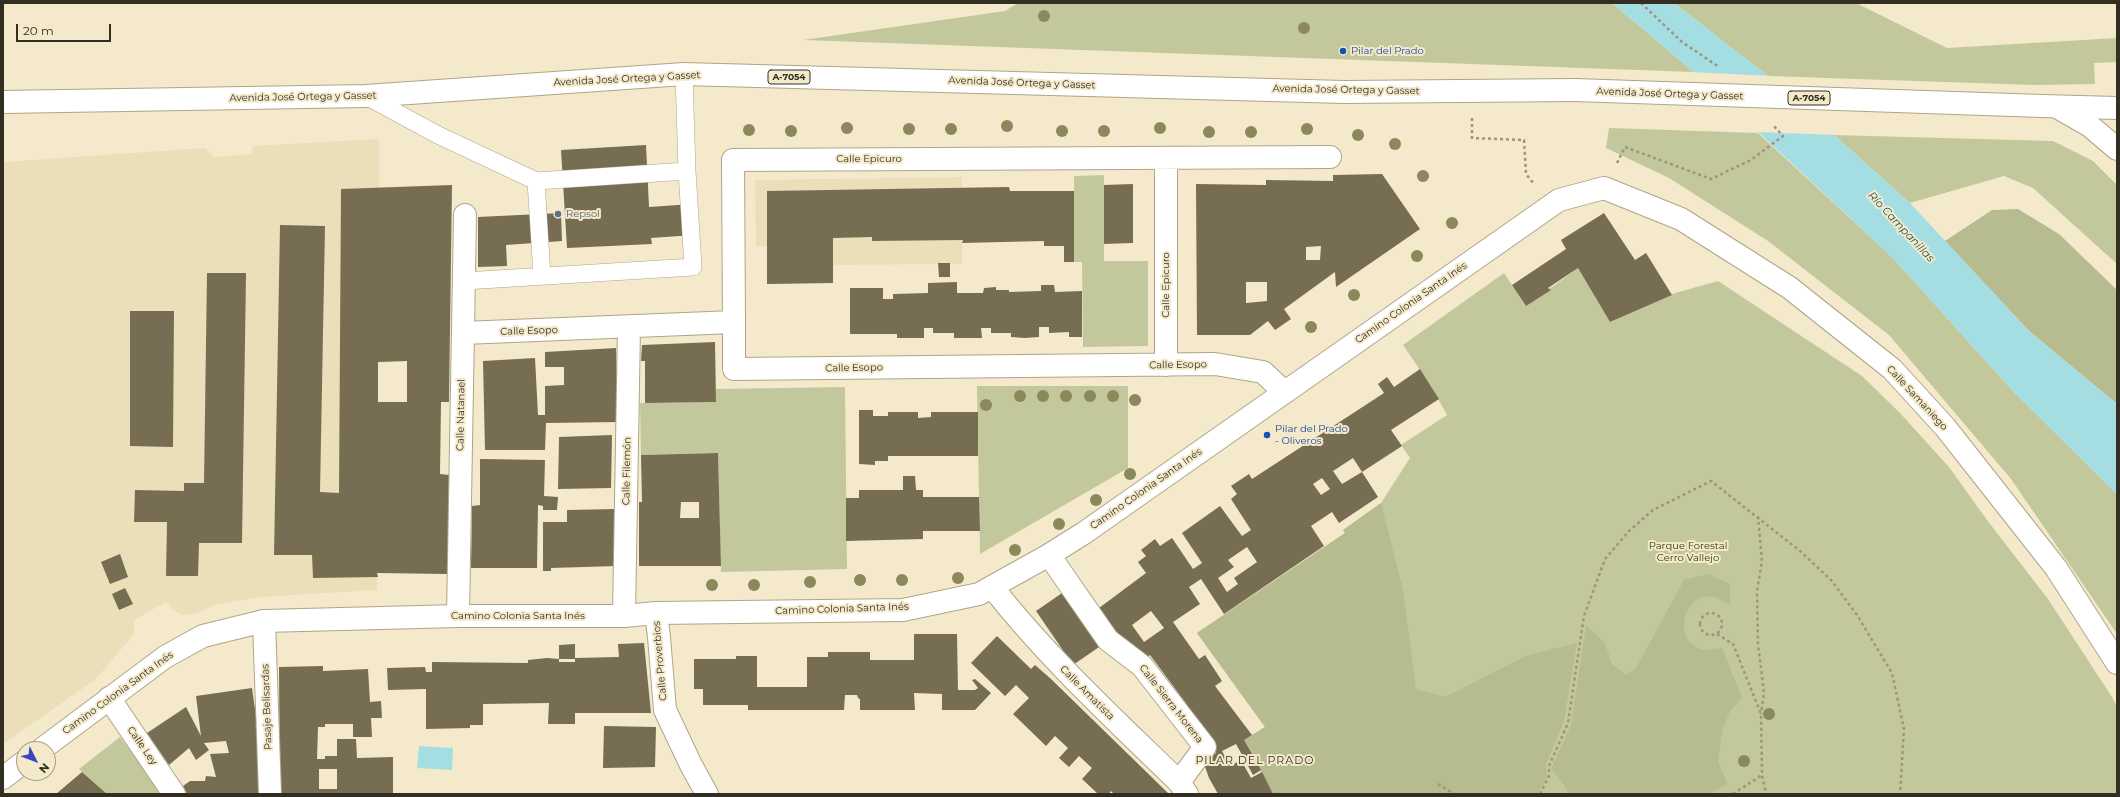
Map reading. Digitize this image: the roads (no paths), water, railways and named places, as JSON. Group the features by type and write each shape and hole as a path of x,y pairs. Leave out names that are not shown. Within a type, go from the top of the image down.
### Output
{"street":[{"name":"Avenida José Ortega y Gasset","path":"3,102 366,96 684,74 1344,92 1575,90 2049,106"},
{"name":"A-7054","path":"2049,106 2117,108"},
{"path":"2049,106 2090,126 2117,149"},
{"name":"Calle Epicuro","path":"734,322 733,160 1330,156"},
{"name":"Calle Epicuro","path":"1166,158 1166,365"},
{"name":"Camino Colonia Santa Inés","path":"53,741 165,657 203,636 264,621 458,616 624,616 656,613 903,610 979,594 1049,555 1170,474 1284,392 1559,200 1604,188"},
{"name":"Calle Samaniego","path":"1604,188 1681,219 1790,288 1892,369 1945,427 2056,568 2117,664"},
{"name":"Calle Natanael","path":"458,616 465,215"},
{"name":"Calle Esopo","path":"463,333 734,322 734,369 1215,364 1263,372 1284,392"},
{"name":"Calle Filemón","path":"624,616 629,326"},
{"name":"Calle Sierra Morena","path":"1049,555 1108,640 1142,666 1205,747 1183,788"},
{"name":"Calle Amatista","path":"992,587 1065,672 1183,788"},
{"name":"Calle Proverbios","path":"656,613 660,637 665,710 691,765 707,794"},
{"name":"Pasaje Belisardas","path":"264,621 270,794"},
{"name":"Calle Ley","path":"109,698 174,794"},
{"path":"3,778 16,768"}],"lane":[{"path":"464,281 693,266 687,171 684,74"},
{"path":"366,96 438,135 536,181 687,171"},
{"path":"536,181 542,276"}],"water":[{"name":"Río Campanillas","path":"1612,3 1674,3 1768,76 1910,203 2029,331 2117,404 2117,494 2011,389 1892,257 1694,72"},
{"path":"419,746 453,748 452,770 417,768"}],"place":[{"name":"Pilar del Prado","path":"1343,51"},
{"name":"Repsol","path":"558,214"},
{"name":"Pilar del Prado - Oliveros","path":"1267,435"}],"district":[{"name":"PILAR DEL PRADO","path":"1255,761"}],"park label":[{"name":"Parque Forestal Cerro Vallejo","path":"1688,552"}]}
